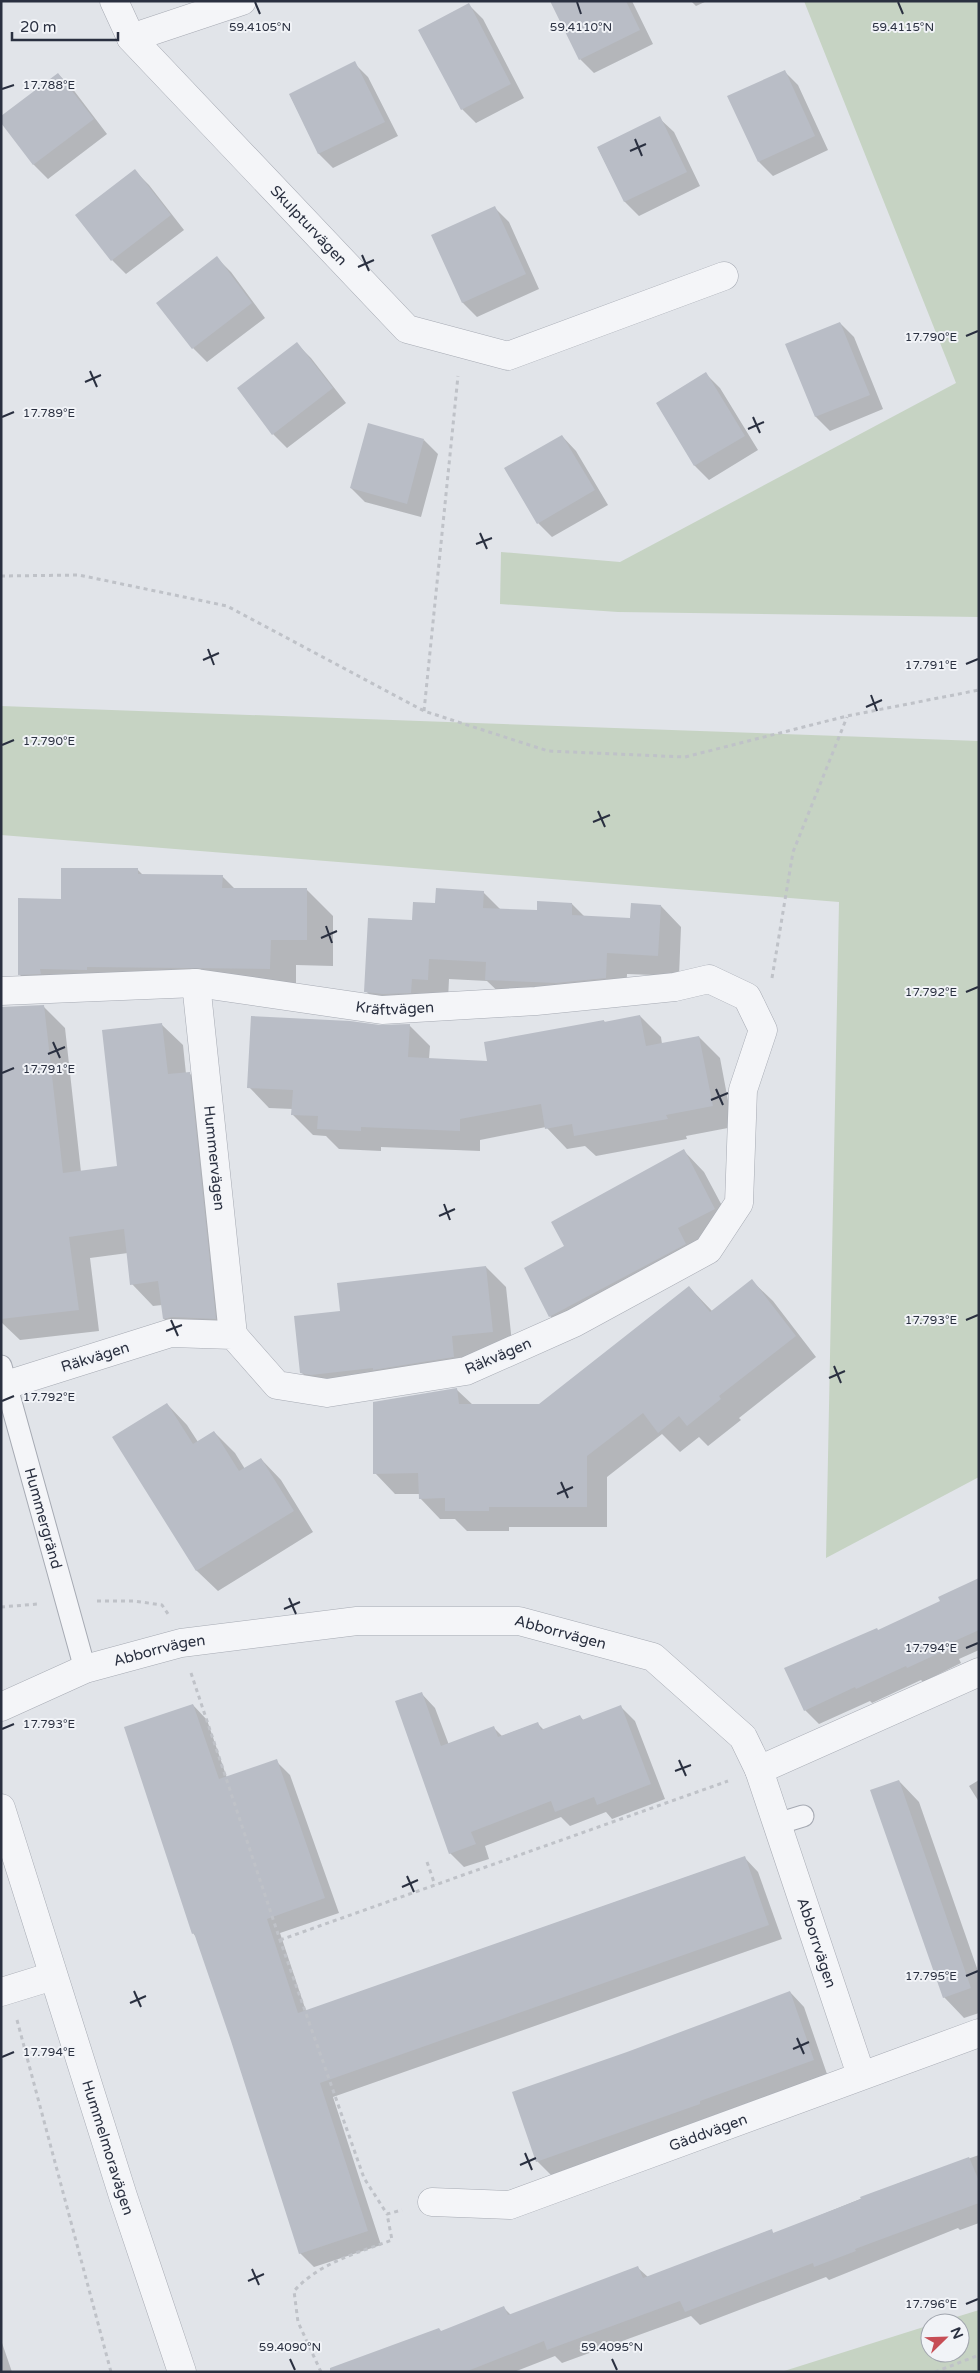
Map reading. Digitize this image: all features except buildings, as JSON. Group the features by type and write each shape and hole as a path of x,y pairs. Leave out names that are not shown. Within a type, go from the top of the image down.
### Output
{"street":[{"name":"Skulpturvägen","path":"114,1 131,38 406,329 508,356 724,276"},
{"path":"131,38 242,1"},
{"name":"Kräftvägen","path":"1,991 196,983 382,1010 536,1001 675,987 709,979 747,997 763,1030"},
{"name":"Hummervägen","path":"196,983 233,1335"},
{"name":"Räkvägen","path":"4,1375 171,1333 233,1335 277,1385 327,1393 466,1371 574,1323 708,1250 740,1203 742,1090 763,1030"},
{"name":"Abborrvägen","path":"1,1706 85,1669 181,1642 356,1621 519,1621 653,1657 743,1737 759,1770 861,2075"},
{"path":"759,1770 979,1672"},
{"name":"Hummelmoravägen","path":"1,1808 120,2187 182,2372"},
{"path":"5,1990 53,1976"},
{"name":"Gäddvägen","path":"432,2202 510,2205 979,2033"}],"lane":[{"name":"Hummergränd","path":"4,1375 85,1669"},
{"path":"777,1824 803,1816"}],"path":[{"path":"424,711 461,344"},
{"path":"1,576 80,576 227,606 424,711 548,751 685,757 848,716 979,690"},
{"path":"763,1030 793,852 848,716"},
{"path":"1,1607 65,1602 134,1601 162,1605 171,1618 181,1642 280,1940 364,2178 387,2214 392,2240 336,2261 306,2277 294,2291 298,2322 321,2372"},
{"path":"280,1940 759,1770"},
{"path":"427,1862 435,1885"},
{"path":"5,1990 111,2372"},
{"path":"387,2214 432,2202"},
{"path":"935,2372 979,2355"}],"green space":[{"path":"804,1 979,1 979,617 618,612 500,604 501,552 620,562 956,383"},
{"path":"1,706 979,741 979,1477 826,1558 839,902 1,835"},
{"path":"979,2310 979,2372 781,2372 920,2328 920,2363 970,2363 969,2313"}]}
